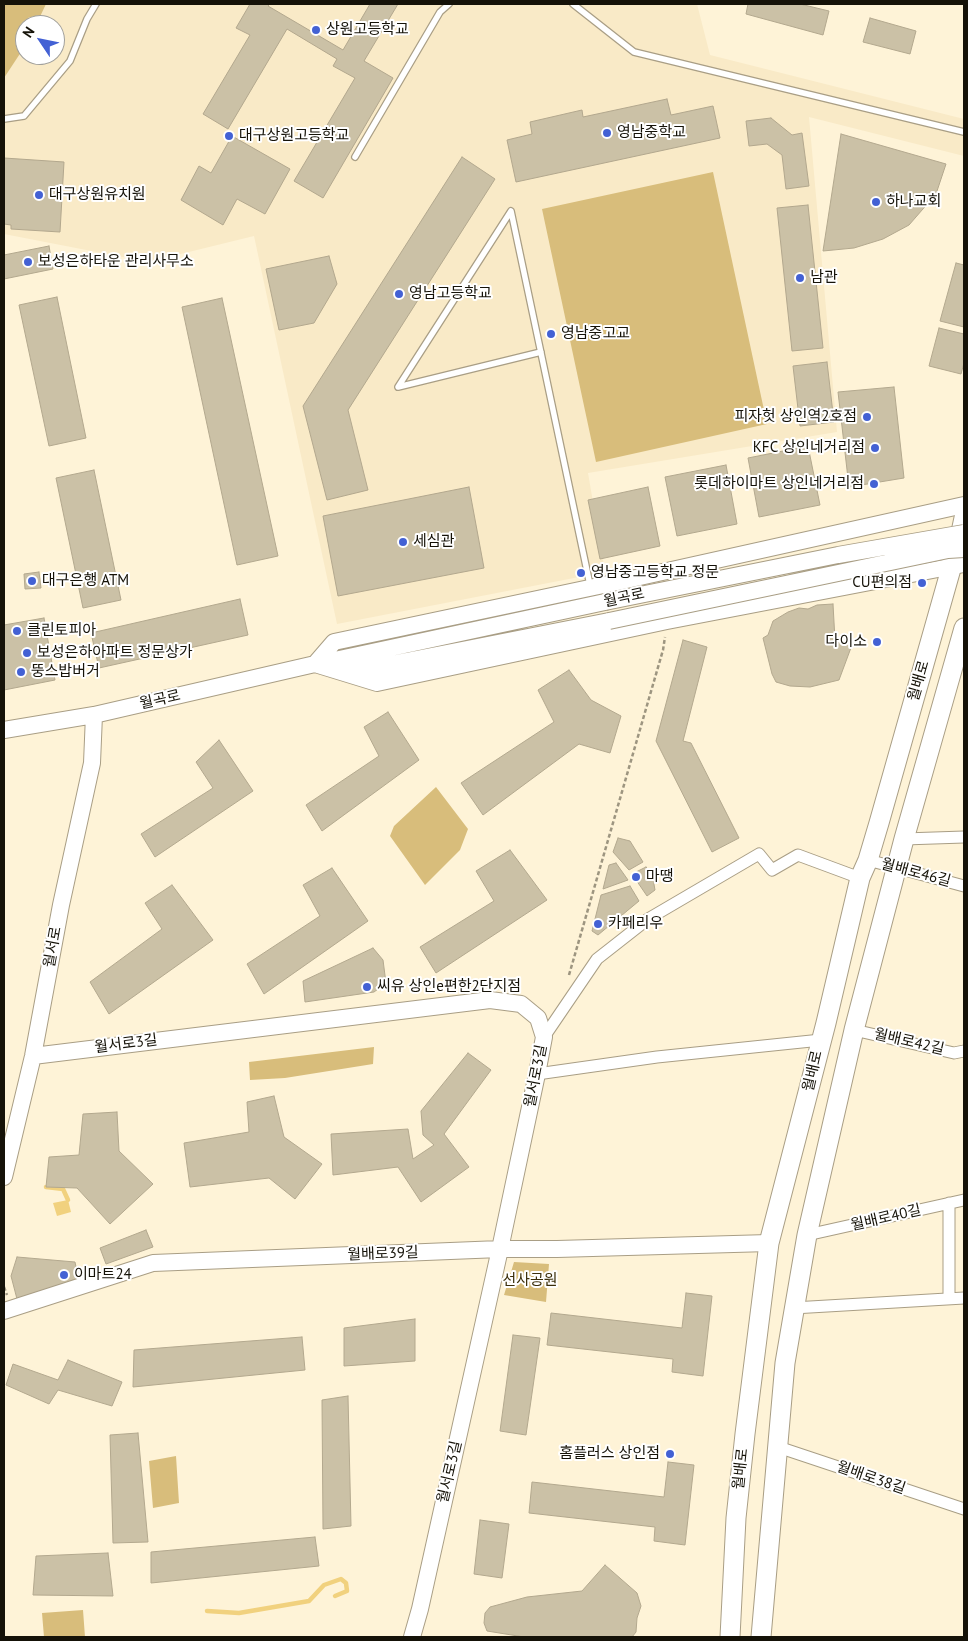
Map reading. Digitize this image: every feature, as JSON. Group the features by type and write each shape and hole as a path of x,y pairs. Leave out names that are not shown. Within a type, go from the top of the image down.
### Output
{"main road":[{"path":"958,565 667,621 377,683 314,664 334,642 964,505"},
{"name":"월배로","path":"730,1637 736,1518 744,1434 769,1244 800,1128 860,878 868,860 958,565 964,518"},
{"name":"월곡로","path":"4,730 94,715 314,664 605,602 838,555 964,533"},
{"name":"월곡로","path":"314,664 371,668 609,621 948,550 964,549"},
{"name":"월배로","path":"761,1637 785,1363 807,1235 854,1030 904,839 964,628"},
{"name":"월서로","path":"4,1177 33,1056 60,905 92,763 94,715"},
{"name":"월서로3길","path":"33,1056 490,1000 522,1004 538,1018 544,1037 537,1074 500,1249 420,1609 412,1637"},
{"name":"월배로39길","path":"4,1310 153,1263 500,1249 769,1244"}],"street":[{"path":"904,839 964,836"},
{"path":"544,1037 598,959 648,919 759,854 772,870 798,855 860,878"},
{"name":"월배로46길","path":"868,860 964,886"},
{"name":"월배로42길","path":"854,1030 954,1053 964,1052"},
{"path":"537,1074 657,1057 821,1040"},
{"name":"월배로40길","path":"807,1235 964,1200"},
{"path":"949,1203 949,1299"},
{"path":"793,1308 964,1298"},
{"name":"월배로38길","path":"778,1446 964,1509"}],"lane":[{"path":"4,119 24,116 70,61 87,19 96,4"},
{"path":"355,157 440,12 448,4"},
{"path":"573,4 634,52 964,132"},
{"path":"540,352 398,387 511,211 590,587"}],"path":[{"path":"567,983 664,650 667,621"}],"shaded area":[{"name":"영남중고교","path":"4,4 697,4 710,55 964,119 964,156 809,117 837,432 588,473 605,572 337,624 254,236 148,262 4,234"},
{"path":"68,1200 71,1212 57,1216 53,1203"}],"green space":[{"path":"4,4 46,4 41,15 15,15 15,61 4,78"},
{"path":"713,172 767,424 596,462 542,209"},
{"path":"436,787 468,829 460,850 425,885 390,836 394,826"},
{"path":"374,1047 373,1064 285,1078 250,1080 249,1062"},
{"name":"선사공원","path":"514,1262 549,1264 546,1302 504,1295"},
{"path":"176,1456 179,1503 153,1508 149,1461"},
{"path":"83,1610 85,1637 44,1637 42,1613"}],"building":[{"path":"250,4 270,4 268,6 343,50 370,4 398,4 364,61 393,78 323,198 294,181 355,78 333,66 337,59 287,29 228,129 203,114 250,35 236,28"},
{"path":"748,4 800,4 829,11 823,35 746,14"},
{"path":"870,18 916,31 910,54 863,42"},
{"path":"667,99 671,115 713,106 720,138 516,182 507,140 532,134 530,122 582,110 583,117"},
{"path":"771,118 792,135 802,133 809,186 786,189 782,155 767,144 749,146 746,121"},
{"path":"841,134 946,164 936,194 909,225 883,239 854,248 823,251"},
{"path":"232,136 290,169 265,214 237,199 223,225 181,200 199,166 211,173"},
{"path":"462,157 495,179 348,410 368,490 327,500 303,406"},
{"name":"대구상원유치원","path":"4,158 64,162 60,232 11,229 11,225 4,224"},
{"name":"남관","path":"808,205 823,348 792,351 777,208"},
{"name":"보성은하타운 관리사무소","path":"49,246 53,269 4,279 4,255"},
{"path":"329,256 337,284 314,323 279,330 266,269"},
{"path":"956,263 964,265 964,327 940,321"},
{"path":"57,297 86,438 49,446 19,305"},
{"path":"222,298 278,556 237,565 182,307"},
{"path":"939,328 964,334 964,363 961,374 929,366"},
{"path":"827,362 834,422 800,426 793,366"},
{"path":"894,387 904,478 849,487 838,392"},
{"path":"808,446 820,505 759,517 748,458"},
{"path":"726,465 737,524 677,536 665,477"},
{"path":"94,470 121,600 83,608 56,478"},
{"name":"세심관","path":"469,487 484,568 338,596 323,516"},
{"path":"648,487 660,546 600,559 588,500"},
{"name":"대구은행 ATM","path":"39,572 41,588 25,589 24,574"},
{"path":"240,599 248,635 99,668 91,633"},
{"path":"833,604 835,640 852,645 839,680 810,687 790,686 776,682 772,674 763,638 768,635 773,621 799,608 808,609 817,605"},
{"name":"보성은하아파트 정문상가","path":"44,618 55,680 4,690 4,625"},
{"path":"683,640 707,647 683,741 691,743 739,838 712,852 656,741"},
{"path":"569,670 591,700 621,716 610,753 579,744 483,815 461,783 554,722 538,690"},
{"path":"388,712 419,760 322,831 306,805 379,756 364,727"},
{"path":"219,740 253,791 155,857 141,834 213,788 196,762"},
{"path":"618,838 630,841 643,862 629,870 613,852"},
{"path":"510,850 547,900 436,973 420,947 494,901 476,871"},
{"path":"616,863 628,880 603,889 609,865"},
{"path":"646,867 652,873 655,890 647,896 632,874"},
{"path":"332,868 368,921 264,994 247,964 320,916 303,885"},
{"path":"172,885 213,940 109,1014 90,982 162,929 145,903"},
{"path":"630,886 639,901 598,935 592,931 601,895"},
{"path":"373,948 383,960 386,983 374,992 305,1002 303,981"},
{"path":"468,1053 491,1070 444,1134 469,1167 421,1202 398,1167 333,1175 331,1134 408,1129 413,1159 434,1145 423,1135 421,1111"},
{"path":"274,1096 284,1137 322,1164 295,1199 269,1178 190,1187 184,1143 249,1132 247,1102"},
{"path":"117,1112 119,1151 153,1184 110,1224 77,1188 46,1187 49,1157 79,1155 83,1114"},
{"path":"146,1230 153,1247 106,1264 100,1248"},
{"path":"17,1257 75,1262 79,1281 17,1299 11,1276"},
{"path":"686,1293 712,1296 703,1376 672,1372 673,1359 547,1345 551,1313 682,1328"},
{"path":"415,1319 415,1361 344,1366 344,1328"},
{"path":"513,1335 540,1338 526,1435 500,1431"},
{"path":"302,1337 305,1370 133,1387 134,1350"},
{"path":"68,1360 122,1382 112,1406 58,1390 49,1404 6,1385 13,1364 58,1380"},
{"path":"348,1396 351,1526 323,1529 322,1400"},
{"path":"138,1433 148,1542 113,1543 110,1435"},
{"path":"668,1462 694,1465 685,1545 654,1541 655,1527 529,1513 532,1482 664,1497"},
{"path":"480,1520 509,1524 502,1578 474,1574"},
{"path":"315,1537 319,1566 151,1583 151,1552"},
{"path":"108,1553 113,1596 33,1595 36,1556"},
{"path":"605,1565 637,1593 641,1606 637,1618 636,1632 632,1637 524,1637 487,1631 484,1623 485,1613 490,1607 527,1597 582,1591"}],"waterway":[{"path":"46,1187 63,1189 68,1200"},
{"path":"207,1611 239,1613 309,1601 324,1585 341,1579 346,1583 347,1591 335,1596"}],"place":[{"name":"상원고등학교","path":"316,30"},
{"name":"영남중학교","path":"607,133"},
{"name":"대구상원고등학교","path":"229,136"},
{"name":"대구상원유치원","path":"39,195"},
{"name":"하나교회","path":"876,202"},
{"name":"보성은하타운 관리사무소","path":"28,262"},
{"name":"남관","path":"800,278"},
{"name":"영남고등학교","path":"399,294"},
{"name":"영남중고교","path":"551,334"},
{"name":"피자헛 상인역2호점","path":"867,417"},
{"name":"KFC 상인네거리점","path":"875,448"},
{"name":"롯데하이마트 상인네거리점","path":"874,484"},
{"name":"세심관","path":"403,542"},
{"name":"영남중고등학교 정문","path":"581,573"},
{"name":"대구은행 ATM","path":"32,581"},
{"name":"CU편의점","path":"922,583"},
{"name":"클린토피아","path":"17,631"},
{"name":"다이소","path":"877,642"},
{"name":"보성은하아파트 정문상가","path":"27,653"},
{"name":"뚱스밥버거","path":"21,672"},
{"name":"마땡","path":"636,877"},
{"name":"카페리우","path":"598,924"},
{"name":"씨유 상인e편한2단지점","path":"367,987"},
{"name":"이마트24","path":"64,1275"},
{"name":"홈플러스 상인점","path":"670,1454"}]}
